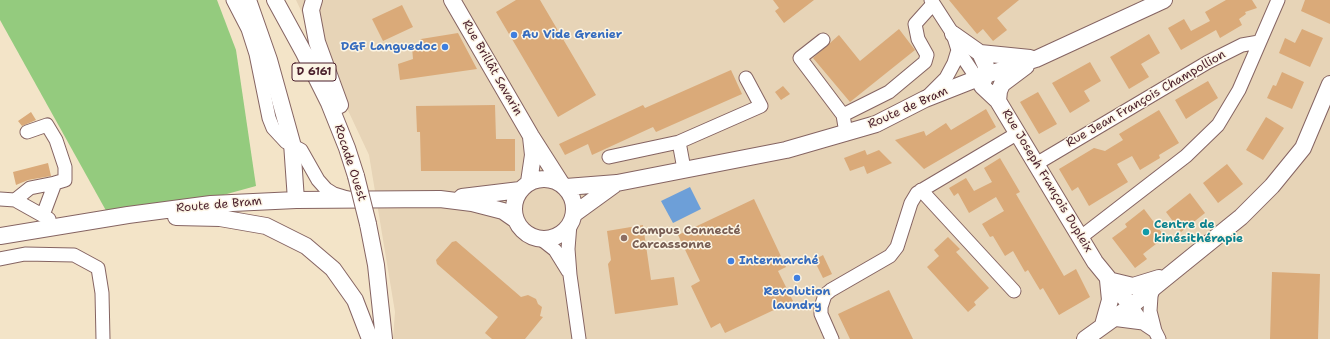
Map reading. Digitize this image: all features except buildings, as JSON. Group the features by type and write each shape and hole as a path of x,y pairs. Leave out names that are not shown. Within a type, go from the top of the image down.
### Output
{"main road":[{"path":"248,0 269,60 292,143 296,200"},
{"name":"Rocade Ouest","path":"275,0 304,52 329,103 348,148 368,224 376,265 384,339"},
{"path":"314,0 311,10 317,42 348,128 348,148"},
{"name":"Rue Brillât Savarin","path":"452,0 531,136 563,185"},
{"name":"Route de Bram","path":"440,199 524,186 545,178 563,185 617,183 786,150 876,124 926,99 1036,59 1164,0"},
{"path":"953,34 980,53 1036,59"},
{"path":"876,124 915,113 981,80 986,66 980,53"},
{"path":"998,101 999,91 1002,84 1036,59"},
{"name":"Rue Joseph François Dupleix","path":"981,80 998,101 1018,132 1095,262 1108,280 1131,306"},
{"path":"1085,339 1131,306 1241,217 1272,186 1303,148 1330,84"},
{"name":"Rue Brillât Savarin","path":"524,186 533,155 531,136"},
{"name":"Route de Bram","path":"0,236 128,215 211,204 296,200 440,199 472,203 502,211 516,220 526,233 541,239 558,236 572,219 617,183"},
{"path":"563,185 571,195 574,204 572,219"},
{"path":"516,220 514,205 524,186"},
{"path":"128,215 220,218 266,226 306,246 333,270 356,300 370,339"},
{"path":"1107,322 1109,304 1108,280 1133,286 1167,276"}],"street":[{"path":"233,0 248,29 256,54 273,128 286,142 292,143 301,150 318,180 326,189 334,194 354,200"},
{"path":"1080,237 1186,156 1218,125 1239,90 1278,0"},
{"path":"843,114 888,92 925,62 928,55 918,39 915,24 932,2 953,34 958,50 981,80"},
{"path":"823,40 800,58 843,114 846,133"},
{"name":"Rue Jean François Champollion","path":"1036,164 1208,62 1242,45 1259,42"},
{"path":"926,99 946,78 954,63 958,50"},
{"path":"609,157 679,142 761,106 746,78"},
{"path":"15,200 30,188 65,180 65,166 56,140 47,125 27,132"},
{"path":"832,339 821,314 826,295 831,290 890,256 897,247 914,196 921,190 1018,132"},
{"path":"679,142 684,170"},
{"path":"43,215 55,183"},
{"path":"921,190 1014,290"},
{"path":"0,199 15,200 61,226"},
{"path":"572,219 568,249 579,339"},
{"path":"541,239 555,250 570,275"},
{"path":"0,259 25,254 74,255 98,268 102,293 103,339"},
{"path":"1154,286 1150,302 1157,335"},
{"path":"1131,306 1143,323 1157,335"},
{"path":"1107,322 1143,323"}],"shaded area":[{"path":"296,0 1330,0 1330,339 393,339 395,312 369,155"}],"green space":[{"path":"0,0 217,0 236,50 256,186 114,225 0,20"}],"water":[{"path":"690,187 701,209 673,223 661,201"}],"place":[{"name":"Au Vide Grenier","path":"514,35"},
{"name":"DGF Languedoc","path":"445,47"},
{"name":"Centre de kinésithérapie","path":"1146,232"},
{"name":"Campus Connecté Carcassonne","path":"624,238"},
{"name":"Intermarché","path":"731,261"},
{"name":"Revolution laundry","path":"797,278"}]}
